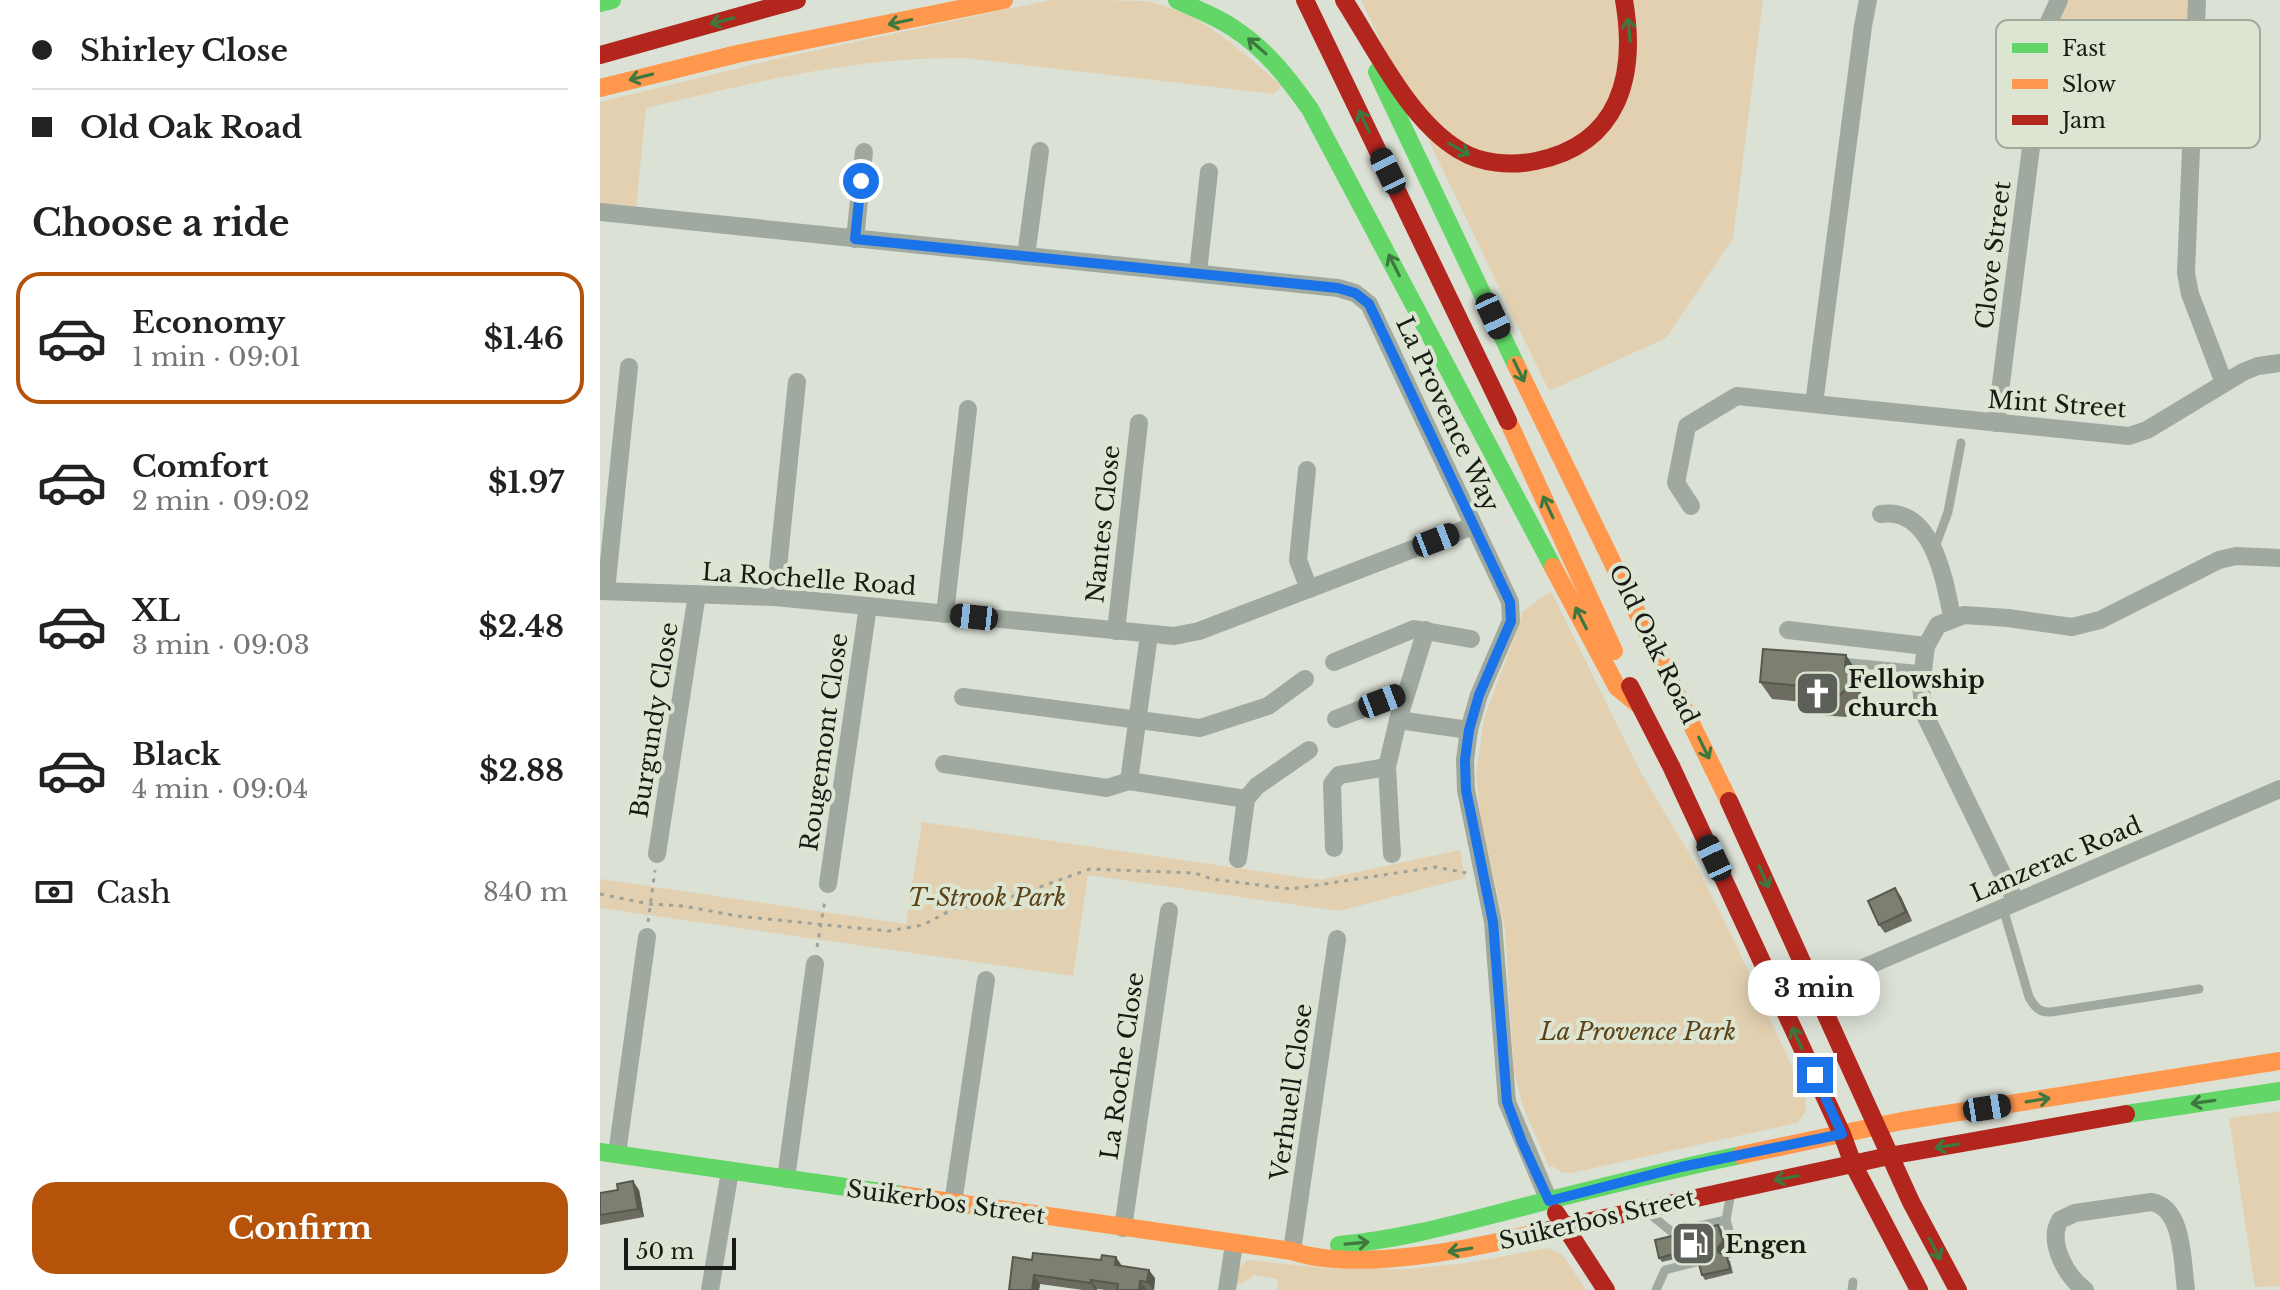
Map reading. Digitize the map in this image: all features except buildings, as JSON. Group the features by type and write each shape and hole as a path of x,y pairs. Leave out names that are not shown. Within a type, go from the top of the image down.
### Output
{"main road":[{"path":"600,3 612,0"},
{"path":"600,55 797,0"},
{"path":"737,54 792,35 919,0"},
{"path":"600,88 737,54 1004,0"},
{"path":"1177,0 1231,26 1275,62 1297,89 1383,244 1617,687 1639,705"},
{"name":"Old Oak Road","path":"1305,0 1497,396 1842,1134 1853,1164 1919,1290"},
{"path":"1344,0 1424,120 1441,138 1459,151 1504,164 1533,162 1562,154 1588,139 1613,112 1621,96 1629,65 1629,29 1624,0"},
{"name":"Old Oak Road","path":"1344,0 1519,371 1711,762 1889,1156 1958,1290"},
{"name":"Suikerbos Street","path":"1292,1251 1373,1242 1681,1167 1878,1127 2280,1061"},
{"name":"Suikerbos Street","path":"609,1153 1292,1251 1309,1257 1336,1260 1402,1258 1479,1247 1643,1208 1889,1156 2078,1121 2280,1091"},
{"path":"1549,1201 1606,1290"}],"street":[{"path":"1814,404 1868,0"},
{"name":"Clove Street","path":"2050,20 2059,0"},
{"path":"2196,20 2197,0"},
{"name":"Clove Street","path":"1996,423 2031,148"},
{"path":"2191,148 2186,273 2190,294 2224,383"},
{"path":"1026,256 1040,151"},
{"path":"855,239 864,152"},
{"path":"1198,273 1209,172"},
{"name":"La Provence Way","path":"600,212 1338,288 1363,299 1381,326 1510,602 1511,615 1479,695 1469,730 1465,760 1466,790 1496,950 1507,1102 1549,1201"},
{"name":"Mint Street","path":"1691,506 1676,483 1687,426 1737,396 2129,436 2147,430 2250,369 2280,363"},
{"path":"603,591 629,367"},
{"path":"775,597 797,382"},
{"path":"945,614 968,409"},
{"name":"Nantes Close","path":"1116,631 1139,423"},
{"path":"1307,470 1298,560 1309,589"},
{"path":"1881,514 1892,513 1911,521 1934,550 1943,574 1952,617"},
{"name":"La Rochelle Road","path":"603,591 775,597 1174,636 1199,631 1473,526"},
{"path":"2009,905 1926,718 1921,698 1923,670 1926,646 1933,630 1952,617 1975,614 2082,627 2219,560 2236,556 2280,558"},
{"name":"Burgundy Close","path":"657,854 697,594"},
{"name":"Rougemont Close","path":"828,884 868,606"},
{"path":"1334,662 1409,630 1426,630 1471,639"},
{"path":"1392,854 1387,767 1426,630"},
{"path":"1788,630 1926,646"},
{"path":"1129,781 1149,635"},
{"path":"963,697 1207,727 1268,706 1305,679"},
{"path":"1336,719 1406,692"},
{"path":"1398,720 1469,730"},
{"path":"1238,859 1246,799 1257,786 1309,750"},
{"path":"944,764 1107,788 1129,781 1246,799"},
{"path":"1334,848 1332,784 1339,775 1387,767"},
{"name":"Lanzerac Road","path":"1851,973 2280,789"},
{"name":"La Roche Close","path":"1123,1228 1169,911"},
{"path":"609,1153 647,937"},
{"name":"Verhuell Close","path":"1292,1251 1337,939"},
{"path":"786,1179 815,964"},
{"path":"953,1203 986,980"},
{"path":"710,1290 730,1171"},
{"path":"2085,1290 2075,1281 2056,1245 2054,1236 2060,1220 2075,1213 2151,1202 2164,1205 2174,1217 2186,1290"},
{"path":"1227,1290 1234,1244"}],"lane":[{"path":"1934,550 1948,512 1961,443"},
{"path":"1835,661 1923,670"},
{"path":"2009,905 2029,997 2042,1011 2199,989"},
{"path":"1728,1254 1734,1248 1726,1220 1732,1189"},
{"path":"1643,1208 1673,1236 1726,1220"},
{"path":"1656,1290 1661,1274 1679,1262 1700,1261"}],"path":[{"path":"647,937 657,854"},
{"path":"600,894 737,916 888,931 903,930 935,920 953,909 1000,901 1090,869 1195,873 1212,879 1291,889 1436,867 1465,874 1482,872"},
{"path":"815,964 828,884"}],"green space":[{"path":"1051,0 1143,1 1183,13 1218,33 1282,86 1274,94 965,58 844,66 646,108 636,208 600,204 600,102 780,58"},
{"path":"1361,0 1763,0 1733,238 1666,338 1549,391"},
{"path":"2069,0 2189,0 2188,20 2059,20"},
{"name":"La Provence Park","path":"1551,591 1640,771 1695,863 1731,934 1806,1097 1805,1113 1797,1123 1571,1173 1549,1167 1523,1107 1514,1073 1505,929 1480,813 1476,774 1484,718 1522,612"},
{"name":"T-Strook Park","path":"922,822 1320,880 1460,850 1465,878 1339,911 1088,875 1073,976 600,908 600,879 906,924"},
{"path":"2280,1111 2280,1286 2255,1287 2229,1118"},
{"path":"1548,1248 1562,1254 1586,1290 1277,1290 1278,1279 1254,1275 1242,1284 1235,1283 1238,1268 1248,1260 1335,1269 1408,1269 1466,1263"}],"traffic: fast":[{"path":"600,3 612,0"},
{"path":"1177,0 1213,16 1256,45 1285,75 1310,109 1553,567"},
{"path":"1377,72 1516,365"},
{"path":"2126,1114 2280,1091"},
{"path":"600,1152 902,1195"},
{"path":"1339,1245 1424,1231 1741,1155"}],"traffic: slow":[{"path":"600,88 737,54 1004,0"},
{"path":"1516,365 1729,801"},
{"path":"1508,421 1614,651"},
{"path":"1553,567 1617,687 1639,705"},
{"path":"1741,1155 1902,1121 2280,1061"},
{"path":"902,1195 1347,1260 1447,1252 1536,1233"}],"traffic: jam":[{"path":"600,55 797,0"},
{"path":"1305,0 1508,421"},
{"path":"1344,0 1394,82 1424,121 1468,155 1506,163 1536,161 1564,152 1587,139 1604,122 1616,102 1624,79 1628,54 1624,0"},
{"path":"1630,686 1671,766 1842,1134 1853,1164 1919,1290"},
{"path":"1729,801 1911,1202 1958,1290"},
{"path":"1536,1233 1889,1156 2126,1114"},
{"path":"1556,1213 1606,1290"}],"place":[{"name":"Fellowship church","path":"1817,693"},
{"name":"Engen","path":"1694,1244"}],"route":[{"path":"861,181 855,239 1338,288 1355,293 1369,304 1510,602 1511,621 1479,695 1469,730 1465,776 1470,815 1493,922 1507,1102 1549,1201 1681,1167 1842,1134 1815,1075"}]}
